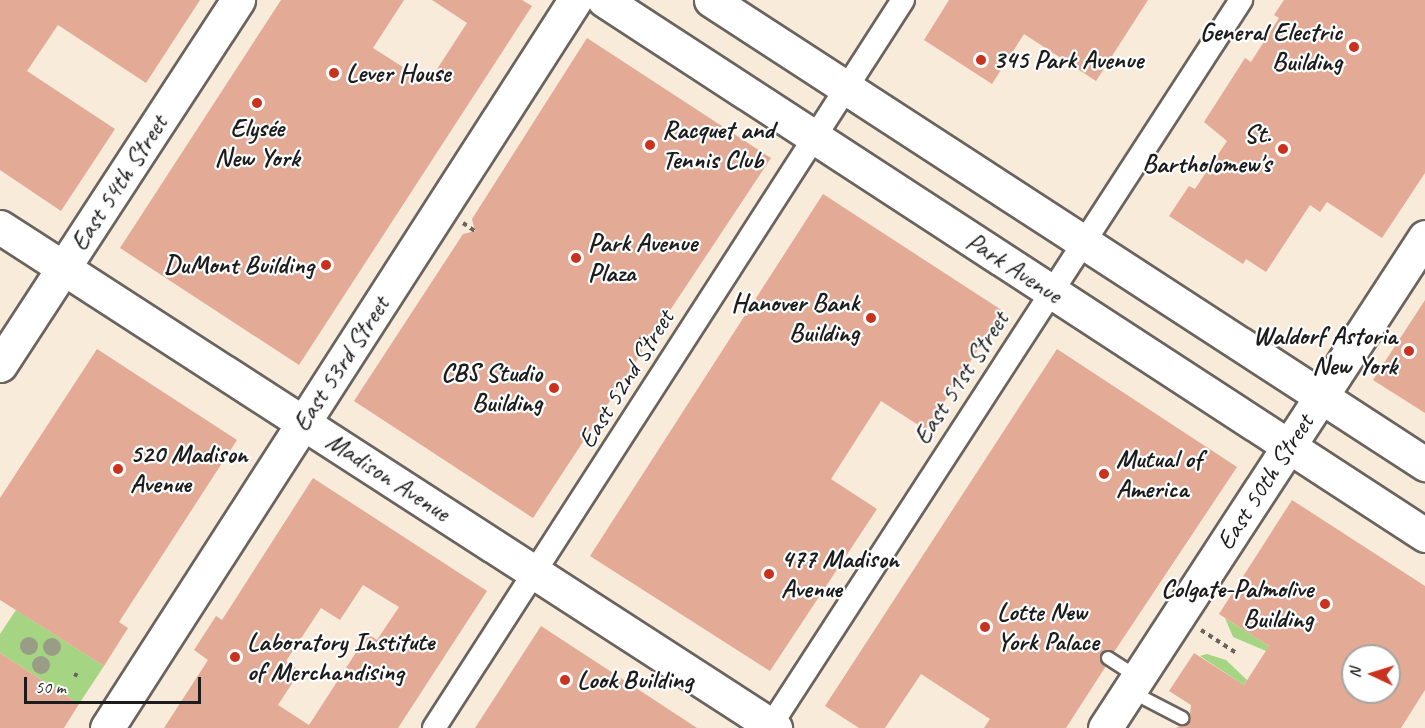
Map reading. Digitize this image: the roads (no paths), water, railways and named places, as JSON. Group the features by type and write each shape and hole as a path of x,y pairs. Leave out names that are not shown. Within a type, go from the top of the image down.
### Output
{"main road":[{"name":"East 54th Street","path":"0,365 238,0"},
{"name":"East 53rd Street","path":"107,728 575,0"},
{"name":"Park Avenue","path":"604,0 1425,535"},
{"path":"711,0 1425,464"},
{"name":"Madison Avenue","path":"0,227 772,727"},
{"name":"East 50th Street","path":"1105,728 1425,237"}],"street":[{"name":"East 52nd Street","path":"434,728 536,574 903,0"},
{"name":"East 51st Street","path":"772,727 1050,291 1241,0"}],"lane":[{"path":"1108,658 1134,684 1182,718"}],"place":[{"name":"General Electric Building","path":"1354,47"},
{"name":"345 Park Avenue","path":"981,60"},
{"name":"Lever House","path":"334,73"},
{"name":"Elysée New York","path":"257,103"},
{"name":"Racquet and Tennis Club","path":"650,145"},
{"name":"St. Bartholomew's","path":"1283,149"},
{"name":"Park Avenue Plaza","path":"576,258"},
{"name":"DuMont Building","path":"326,265"},
{"name":"Hanover Bank Building","path":"871,318"},
{"name":"Waldorf Astoria New York","path":"1409,351"},
{"name":"CBS Studio Building","path":"554,388"},
{"name":"520 Madison Avenue","path":"118,469"},
{"name":"Mutual of America","path":"1104,474"},
{"name":"477 Madison Avenue","path":"769,574"},
{"name":"Colgate-Palmolive Building","path":"1325,604"},
{"name":"Lotte New York Palace","path":"985,627"},
{"name":"Laboratory Institute of Merchandising","path":"235,657"},
{"name":"Look Building","path":"565,680"}]}
